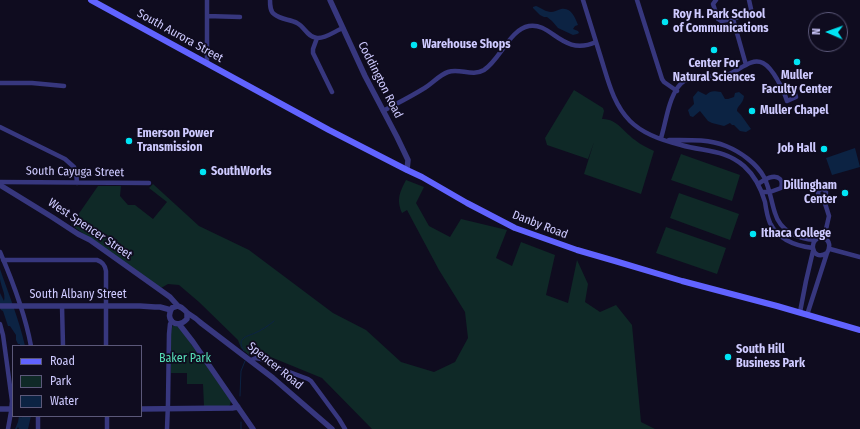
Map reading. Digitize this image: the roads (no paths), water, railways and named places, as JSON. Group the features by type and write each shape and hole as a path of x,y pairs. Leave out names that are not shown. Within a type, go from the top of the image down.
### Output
{"main road":[{"name":"South Aurora Street","path":"91,0 237,80"},
{"name":"Danby Road","path":"237,80 329,130 422,177 514,228 577,250 682,281 800,312 860,330"}],"street":[{"path":"207,0 207,63"},
{"path":"270,0 271,9 276,16 298,24 309,35 317,38 323,37 343,28"},
{"name":"Coddington Road","path":"330,0 365,76 408,160 407,170"},
{"path":"583,0 614,98 622,112 630,121 648,134 683,146 714,151 723,154 743,165 752,174 762,192 770,223 774,230 789,242 813,250 820,256 827,253"},
{"path":"637,0 662,79 676,90"},
{"path":"716,0 713,4 718,19 721,21 750,13 751,9 749,0"},
{"path":"207,16 240,17"},
{"path":"732,19 746,65"},
{"path":"383,111 425,88 444,73 454,71 474,73 485,69 492,63 516,33 526,26 542,28 571,45 586,45 596,42"},
{"path":"317,38 313,53 332,92"},
{"path":"661,138 676,90 679,86 690,79 699,76 727,75 752,62 758,61 765,64 769,68 783,88"},
{"path":"0,83 32,83 64,86"},
{"path":"0,127 65,158 76,172 77,183"},
{"path":"661,138 697,140 726,146 751,161 765,180 770,192 775,214 787,231 805,239 815,240 824,238"},
{"path":"758,184 775,177 782,180 783,184 781,188 770,192 762,192"},
{"name":"South Cayuga Street","path":"0,182 149,183"},
{"name":"West Spencer Street","path":"0,185 90,240 170,297 178,306 184,309 184,319"},
{"path":"823,197 829,216 824,238"},
{"path":"807,315 827,253 830,249 829,243 824,238"},
{"path":"800,312 813,250 813,243 815,240"},
{"path":"830,249 860,257"},
{"path":"0,252 28,332 31,345"},
{"path":"3,260 98,260 102,262 106,268 106,345"},
{"name":"West Spencer Street","path":"166,295 171,311 172,321"},
{"name":"South Albany Street","path":"0,306 140,306 155,307 171,311"},
{"path":"62,306 63,345"},
{"path":"171,311 178,306"},
{"path":"167,429 170,328 172,321 184,319 193,342 253,429"},
{"name":"Spencer Road","path":"184,319 197,319 251,360 332,429"},
{"path":"0,324 12,401 8,429"},
{"path":"251,360 256,358 261,359 311,381 344,429"},
{"path":"142,409 238,407"},
{"path":"0,409 12,409"},
{"path":"38,417 38,429"},
{"path":"107,417 107,429"}],"water":[{"path":"536,6 549,12 561,9 570,11 578,25 573,29 579,33 573,35 558,28 547,17 540,15 533,8"},
{"path":"698,91 706,95 713,91 721,92 725,99 734,97 735,93 739,92 744,96 737,111 751,129 746,132 740,131 730,123 724,126 712,123 708,121 700,111 693,117 690,116 688,110 694,104 693,97"},
{"path":"855,148 860,167 832,175 826,158"},
{"path":"0,269 17,317 25,345 18,344 16,335 10,326 8,326 3,311 0,308 0,293 4,301 4,293 0,279"},
{"path":"19,417 31,417 28,429 19,429 18,427 15,429"}],"waterway":[{"path":"244,351 241,343 242,340 247,336 263,329 274,321"},
{"path":"240,396 241,371 245,361"},
{"path":"241,422 241,429"}],"place":[{"name":"Roy H. Park School of Communications","path":"665,22"},
{"name":"Warehouse Shops","path":"414,45"},
{"name":"Center For Natural Sciences","path":"714,50"},
{"name":"Muller Faculty Center","path":"797,62"},
{"name":"Muller Chapel","path":"752,111"},
{"name":"Emerson Power Transmission","path":"129,141"},
{"name":"Job Hall","path":"824,149"},
{"name":"SouthWorks","path":"203,172"},
{"name":"Dillingham Center","path":"845,193"},
{"name":"Ithaca College","path":"753,234"},
{"name":"South Hill Business Park","path":"728,357"}],"park label":[{"name":"Baker Park","path":"185,359"}]}
